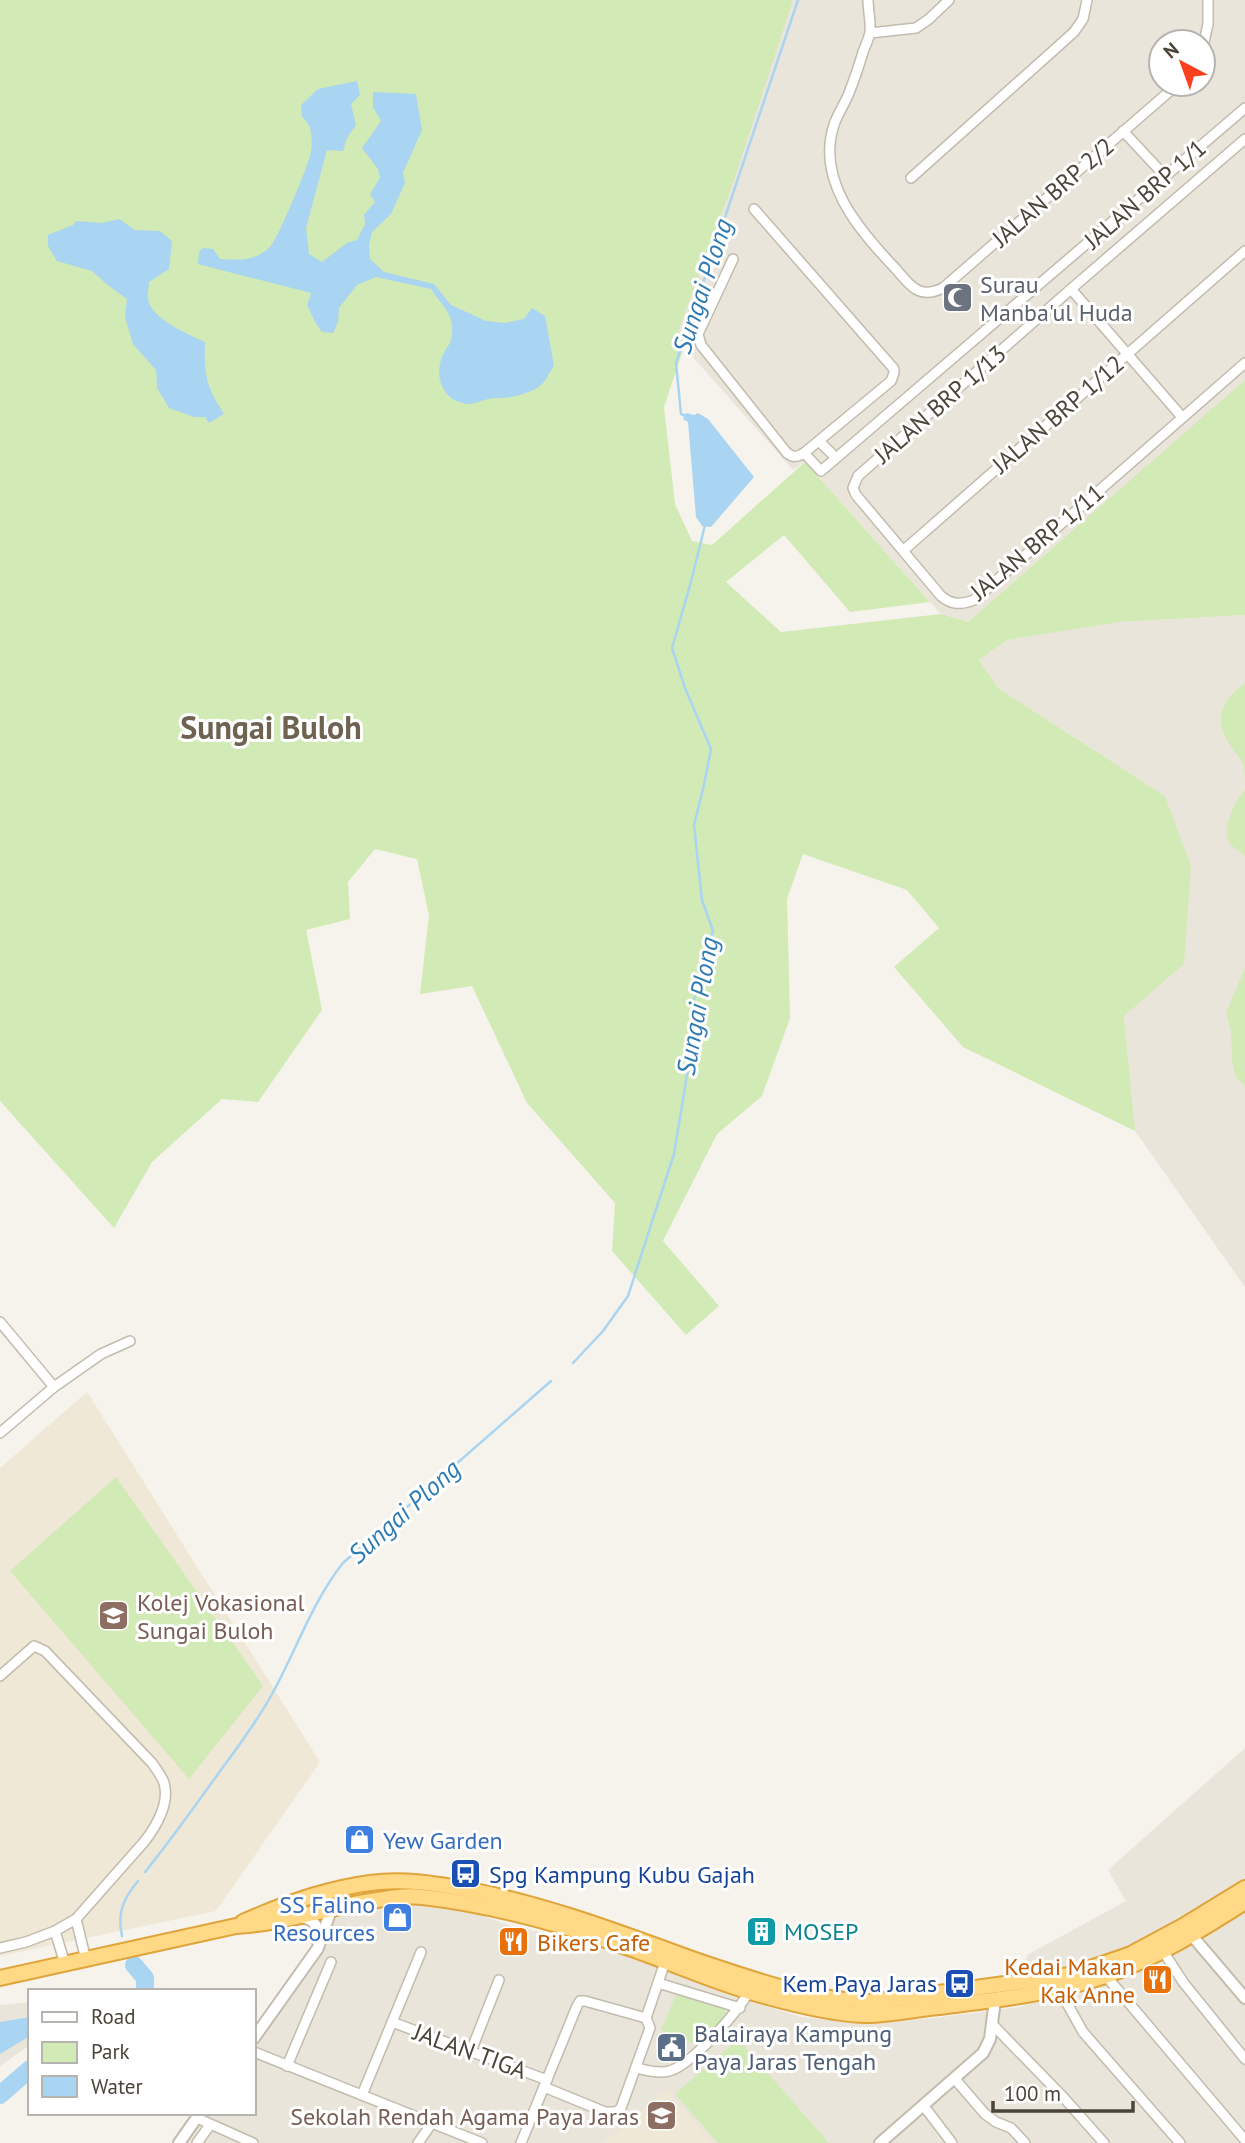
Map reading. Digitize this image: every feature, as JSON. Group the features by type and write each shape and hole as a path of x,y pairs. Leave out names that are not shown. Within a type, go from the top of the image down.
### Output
{"highway":[{"path":"236,1926 274,1908 371,1882 431,1883 491,1894 544,1908 751,1979 847,2001 873,2002 1070,1975 1187,1931 1245,1902"},
{"path":"332,1908 342,1896 360,1891 431,1883"},
{"path":"0,1978 236,1926 260,1925 332,1908 419,1896 471,1903 543,1921 621,1945 749,1992 841,2013 871,2015 995,2000 1059,1989 1106,1976 1163,1951 1245,1888"},
{"path":"274,1908 282,1909 315,1901 325,1902 332,1908"}],"street":[{"name":"JALAN BRP 2/2","path":"868,0 870,33 849,95 834,124 832,165 838,192 852,218 879,252 917,291 925,294 943,289 1162,98"},
{"path":"870,33 916,28 949,0"},
{"path":"911,178 1074,32 1083,19 1087,0"},
{"path":"1207,28 1208,0"},
{"name":"JALAN BRP 1/1","path":"804,453 821,471 1245,108"},
{"path":"1123,131 1165,176"},
{"name":"JALAN BRP 1/13","path":"858,476 1245,139"},
{"path":"733,259 698,339 792,457 804,453 891,381 894,369 754,209"},
{"name":"JALAN BRP 1/12","path":"904,550 1245,251"},
{"path":"1071,289 1182,417"},
{"name":"JALAN BRP 1/11","path":"858,476 853,488 856,495 941,596 949,603 964,604 974,600 1245,363"},
{"path":"819,441 836,458"},
{"path":"0,1322 54,1387"},
{"path":"0,1433 54,1387 101,1354 130,1341"},
{"path":"0,1676 34,1646 45,1651 152,1763 164,1781 166,1800 150,1834 126,1865 76,1919 55,1931 0,1948"},
{"path":"256,2035 318,1948 332,1908"},
{"path":"295,1916 310,1918 318,1932 318,1948"},
{"path":"76,1919 86,1960"},
{"path":"55,1931 65,1965"},
{"path":"1187,1931 1245,1998"},
{"path":"362,2095 421,1951"},
{"path":"1163,1951 1183,1982 1245,2059"},
{"path":"287,2066 331,1962"},
{"path":"665,1962 646,2018 650,2028 636,2068 666,2072 681,2065 729,2022 749,1992"},
{"path":"1106,1976 1245,2140"},
{"path":"471,2051 499,1980"},
{"path":"658,1983 740,2008"},
{"path":"1059,1989 1083,2032 1180,2143"},
{"path":"881,2143 983,2053 988,2045 995,2000"},
{"path":"521,2143 580,2001 646,2018"},
{"name":"JALAN TIGA","path":"392,2022 471,2051 605,2112 616,2112 624,2102 636,2068"},
{"path":"992,2024 1104,2143"},
{"path":"256,2053 482,2143"},
{"path":"954,2078 985,2115 1011,2128 1025,2143"},
{"path":"923,2105 952,2143"},
{"path":"179,2143 198,2116 211,2125 253,2143"},
{"path":"418,2143 432,2123"},
{"path":"197,2143 211,2125"}],"shaded area":[{"path":"0,0 1245,0 1245,381 968,622 941,614 805,462 793,470 676,338"},
{"path":"1245,615 1245,1287 1135,1131 1124,1015 1184,963 1165,796 998,688 979,660 1007,640 1120,622"},
{"name":"Kolej Vokasional Sungai Buloh","path":"87,1392 320,1762 216,1911 0,1956 0,1468"},
{"path":"1245,1748 1245,1990 1185,1921 1129,1950 1088,1966 1022,1978 1027,1955 1126,1901 1108,1870"},
{"path":"414,1903 476,1913 511,1926 607,1946 747,2001 802,2017 859,2023 934,2018 1019,2007 1108,1983 1193,1945 1245,2006 1245,2143 180,2143 200,2115 256,2115 256,2037 319,1949 330,1915"},
{"path":"28,2002 28,2046 0,2066 0,2005"},
{"name":"Sekolah Rendah Agama Paya Jaras","path":"667,2089 713,2143 603,2143"}],"green space":[{"path":"0,0 793,0 734,180 676,337 684,347 664,407 675,504 692,541 712,545 805,462 930,602 850,612 784,535 726,582 781,632 941,614 968,622 1245,380 1245,615 1120,622 1007,640 979,660 998,688 1165,796 1191,866 1184,964 1124,1016 1135,1131 963,1047 894,967 939,928 907,890 803,854 787,899 790,1018 762,1096 717,1134 663,1241 719,1306 686,1335 612,1251 615,1203 527,1103 472,986 420,994 429,915 417,859 375,849 348,882 350,919 306,930 322,1010 258,1102 222,1099 152,1162 114,1228 0,1101"},
{"path":"1245,683 1245,789 1244,767 1224,735 1221,718 1226,703"},
{"path":"1245,790 1245,856 1230,843 1227,829 1237,800"},
{"path":"1245,968 1245,1086 1236,1077 1232,1060 1231,1031 1226,1013"},
{"path":"116,1477 263,1686 189,1779 10,1571"},
{"path":"677,1992 725,2008 726,2017 697,2045 661,2030"},
{"path":"738,2039 829,2143 718,2143 675,2094"}],"water":[{"path":"357,81 360,95 351,104 356,125 347,138 343,151 327,150 306,228 309,254 322,262 347,243 357,240 365,224 364,215 375,202 370,194 380,178 378,169 362,148 381,121 373,107 373,92 416,94 422,130 403,173 405,183 391,214 372,232 370,259 384,272 434,284 451,305 486,321 505,323 524,319 532,308 545,316 554,366 539,387 515,396 475,403 467,404 452,399 443,388 439,368 450,342 452,325 447,311 431,289 376,277 357,285 339,308 338,322 333,333 322,332 307,305 311,293 198,264 199,252 203,248 213,249 220,259 240,260 252,258 270,247 293,201 311,152 311,133 302,117 301,105 318,89"},
{"path":"119,219 135,230 160,231 172,241 169,269 149,282 148,299 163,319 205,342 207,380 224,414 209,423 205,417 194,417 169,408 157,388 156,370 133,344 125,317 127,299 92,271 57,261 48,246 48,235 73,225 76,221 102,223"},
{"path":"686,413 698,413 708,419 754,477 711,527 702,526 696,517 688,422 683,419"},
{"path":"28,2017 28,2037 0,2054 0,2022"}],"waterway":[{"name":"Sungai Plong","path":"686,416 681,414 676,363 798,0"},
{"name":"Sungai Plong","path":"573,1363 603,1331 628,1296 674,1154 691,1051 692,1014 699,972 713,931 702,900 694,825 711,749 685,688 672,648 705,525"},
{"name":"Sungai Plong","path":"145,1872 260,1715 322,1594 343,1563 551,1381"},
{"name":"Sungai Plong","path":"122,1936 122,1907 138,1881"},
{"name":"Sungai Plong","path":"134,1965 145,1978 145,1989"},
{"name":"Sungai Plong","path":"0,2095 28,2071"}],"place":[{"name":"Surau Manba'ul Huda","path":"957,298"},
{"name":"Kolej Vokasional Sungai Buloh","path":"114,1616"},
{"name":"Yew Garden","path":"360,1840"},
{"name":"Spg Kampung Kubu Gajah","path":"466,1874"},
{"name":"SS Falino Resources","path":"398,1918"},
{"name":"MOSEP","path":"761,1931"},
{"name":"Bikers Cafe","path":"514,1942"},
{"name":"Kedai Makan Kak Anne","path":"1158,1980"},
{"name":"Kem Paya Jaras","path":"960,1983"},
{"name":"Balairaya Kampung Paya Jaras Tengah","path":"671,2047"},
{"name":"Sekolah Rendah Agama Paya Jaras","path":"662,2116"}],"district":[{"name":"Sungai Buloh","path":"271,727"}]}
